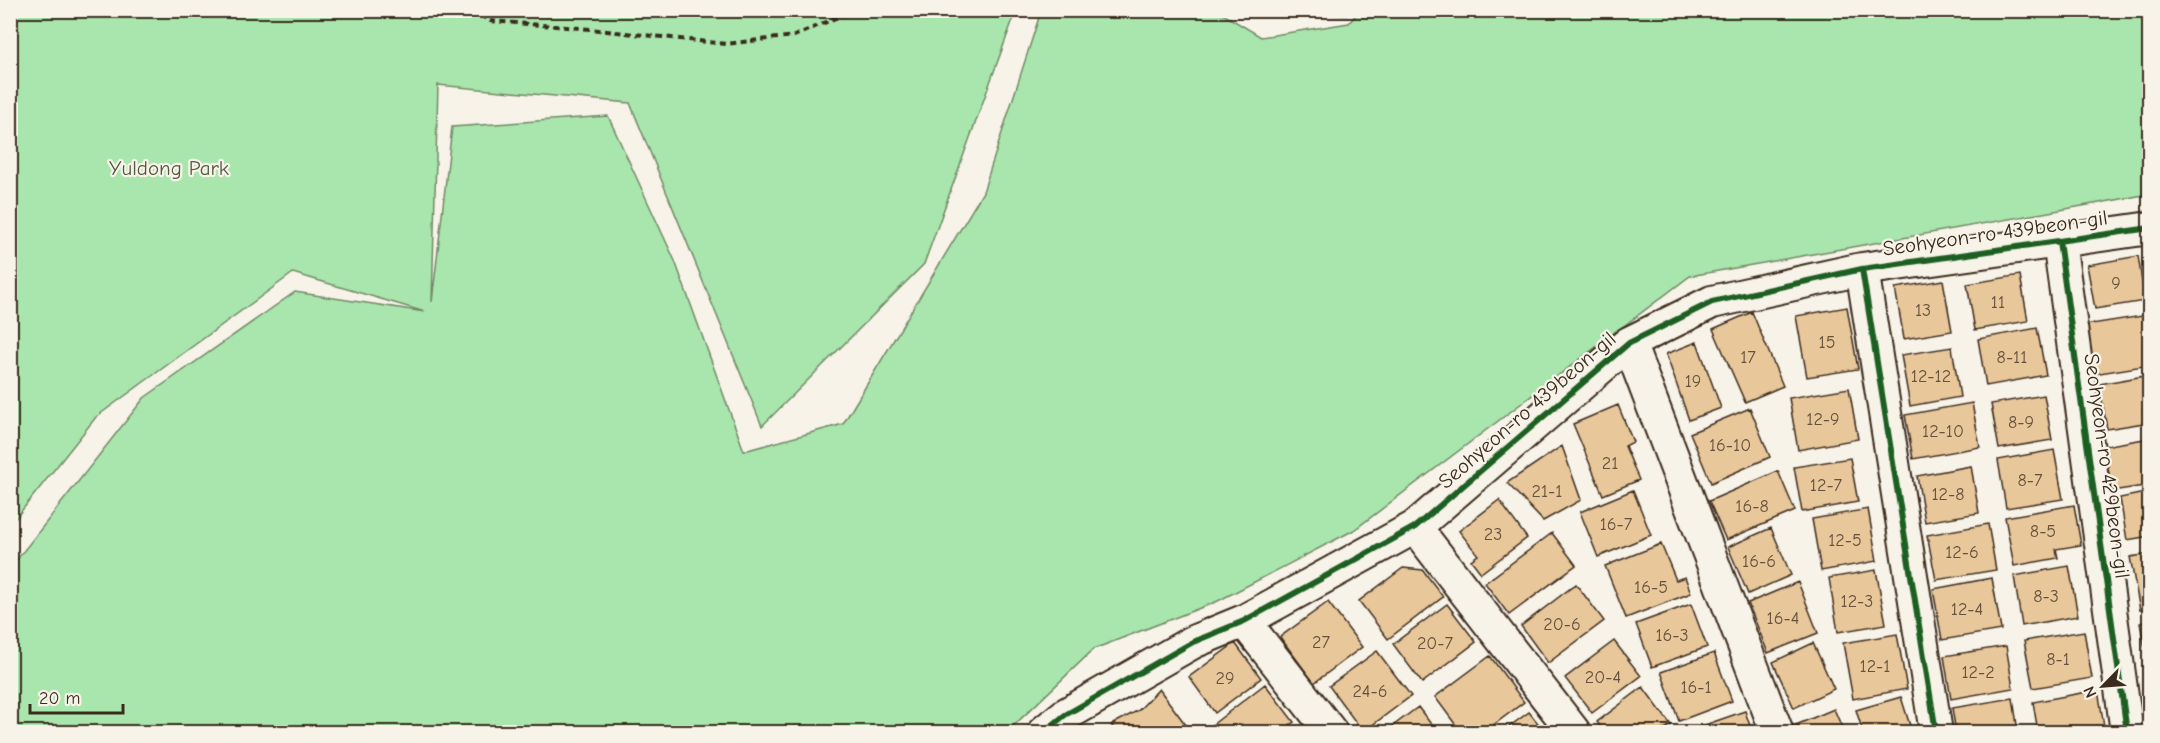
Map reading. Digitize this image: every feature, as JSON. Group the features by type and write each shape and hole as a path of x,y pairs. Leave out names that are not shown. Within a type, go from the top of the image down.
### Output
{"street":[{"name":"Seohyeon-ro 439beon-gil","path":"1062,727 1193,642 1244,621 1415,527 1629,343 1712,302 1862,269 2150,228"},
{"name":"Seohyeon-ro 429beon-gil","path":"2059,241 2127,732"},
{"path":"1862,269 1936,732"},
{"path":"1629,343 1777,732"},
{"path":"1415,527 1574,732"},
{"path":"1244,621 1331,732"}],"path":[{"path":"472,10 490,21 726,44 795,36 854,10"}],"green space":[{"name":"Yuldong Park","path":"11,11 1016,11 924,264 762,426 630,103 438,85 432,302 452,127 608,116 675,261 744,451 843,424 983,192 1041,11 1218,11 1261,37 1349,23 1359,11 2149,11 2149,194 1690,276 1354,530 1218,601 1094,649 1007,732 11,732 11,567 144,398 295,292 425,312 293,273 96,417 11,524"}],"building":[{"path":"1262,10 1347,10 1347,15 1262,12"},
{"path":"2138,256 2145,301 2095,309 2087,265"},
{"path":"2020,275 2028,321 1975,330 1967,284"},
{"path":"1943,280 1952,331 1904,339 1895,288"},
{"path":"1847,307 1858,369 1807,377 1796,316"},
{"path":"1752,312 1783,386 1745,402 1713,329"},
{"path":"2142,316 2150,365 2094,374 2085,325"},
{"path":"2037,328 2046,375 1986,386 1978,339"},
{"path":"1697,342 1721,408 1689,420 1666,354"},
{"path":"1952,347 1960,397 1910,406 1901,355"},
{"path":"2150,375 2150,422 2107,429 2099,384"},
{"path":"1849,388 1858,439 1798,450 1789,398"},
{"path":"2044,395 2052,440 1999,449 1991,404"},
{"path":"1972,403 1980,447 1913,459 1905,415"},
{"path":"1618,405 1633,442 1625,446 1639,480 1603,495 1573,424"},
{"path":"1750,408 1770,457 1711,483 1690,433"},
{"path":"2150,438 2150,485 2112,491 2104,446"},
{"path":"1562,446 1581,500 1543,521 1507,483"},
{"path":"2054,450 2063,499 2006,508 1998,460"},
{"path":"1850,458 1858,502 1802,512 1794,467"},
{"path":"1971,466 1979,513 1925,522 1917,476"},
{"path":"1778,471 1795,511 1726,540 1709,501"},
{"path":"1633,490 1651,535 1598,557 1580,512"},
{"path":"2150,492 2150,536 2127,540 2120,498"},
{"path":"1499,500 1527,538 1481,573 1471,560 1478,555 1459,531"},
{"path":"2074,505 2081,545 2056,549 2058,558 2014,566 2005,517"},
{"path":"1868,509 1877,561 1821,571 1812,519"},
{"path":"1988,524 1996,570 1936,580 1927,535"},
{"path":"1771,528 1791,575 1748,594 1728,547"},
{"path":"1552,533 1576,565 1509,615 1485,583"},
{"path":"1661,544 1676,580 1685,577 1691,593 1626,618 1605,566"},
{"path":"2150,554 2150,608 2140,610 2130,557"},
{"path":"2069,566 2078,616 2022,626 2014,576"},
{"path":"1403,568 1423,570 1443,597 1388,639 1359,601"},
{"path":"1876,570 1886,624 1838,632 1829,578"},
{"path":"1992,578 2001,630 1942,640 1933,589"},
{"path":"1798,582 1818,633 1768,653 1748,603"},
{"path":"1576,584 1604,621 1548,663 1521,626"},
{"path":"1328,602 1362,647 1314,683 1280,637"},
{"path":"1447,604 1476,642 1422,683 1393,644"},
{"path":"1691,604 1707,647 1652,667 1636,624"},
{"path":"2150,621 2150,665 2148,665 2140,623"},
{"path":"2084,631 2092,678 2033,688 2024,641"},
{"path":"1897,634 1907,689 1853,699 1843,643"},
{"path":"1614,641 1641,676 1592,713 1565,678"},
{"path":"1235,643 1261,678 1215,713 1189,677"},
{"path":"1813,643 1834,689 1794,708 1773,662"},
{"path":"2006,646 2013,688 1951,699 1944,656"},
{"path":"1377,651 1411,696 1363,732 1329,686"},
{"path":"1714,653 1732,701 1679,721 1661,672"},
{"path":"1490,656 1524,702 1484,732 1461,732 1435,697"},
{"path":"1265,684 1294,722 1279,732 1218,732 1212,725"},
{"path":"1643,687 1671,725 1660,732 1605,732 1597,722"},
{"path":"1159,689 1189,729 1182,732 1117,732 1111,725 1139,710"},
{"path":"2098,690 2105,732 2038,732 2033,702"},
{"path":"1901,697 1912,732 1863,732 1856,710"},
{"path":"2013,698 2018,732 1956,732 1952,708"},
{"path":"1418,707 1437,732 1385,732"},
{"path":"1834,709 1844,732 1799,732 1796,725"},
{"path":"1745,711 1752,732 1697,732 1696,728"},
{"path":"1529,712 1545,732 1502,732"}],"cycle path":[{"path":"1044,732 1065,715 1193,642 1244,621 1415,527 1629,343 1712,302 1862,269 2150,228"},
{"path":"2059,241 2127,732"},
{"path":"1862,269 1936,732"}]}
